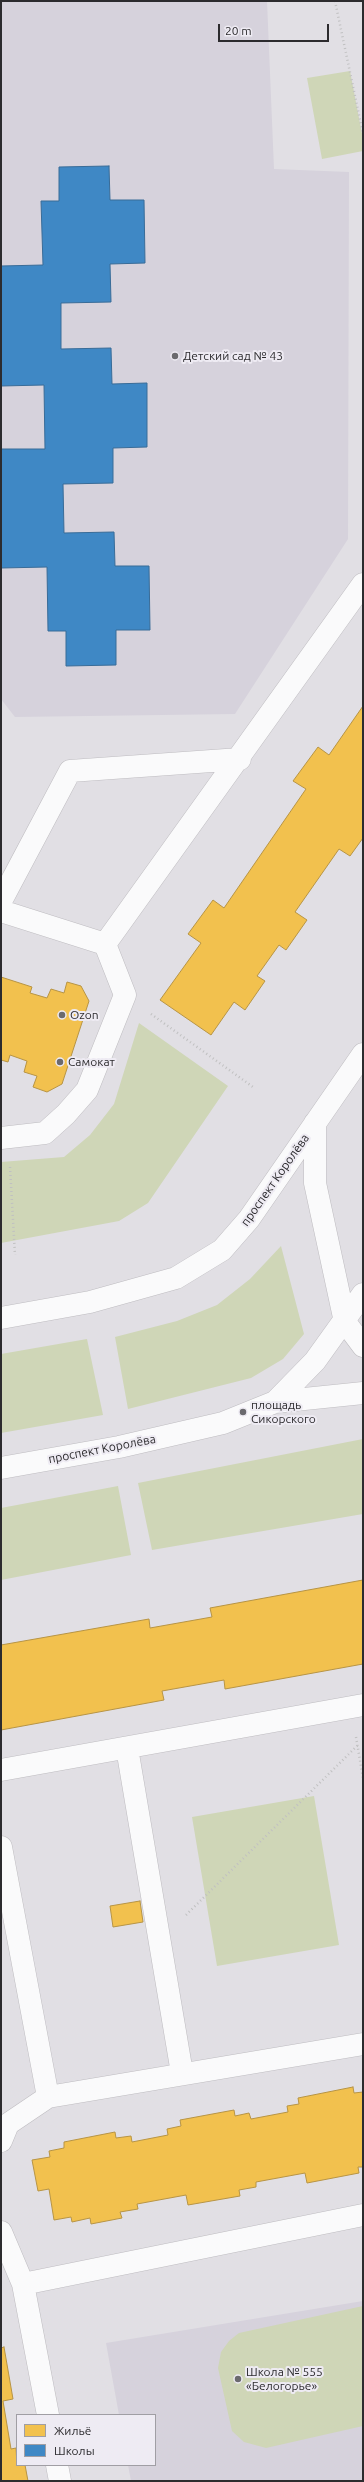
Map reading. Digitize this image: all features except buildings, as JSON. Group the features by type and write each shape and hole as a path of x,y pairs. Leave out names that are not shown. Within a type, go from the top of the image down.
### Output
{"street":[{"path":"105,944 240,759 363,584"},
{"path":"1,901 70,771 240,759"},
{"path":"1,911 105,944"},
{"path":"5,1137 44,1132 66,1114 87,1090 125,995 105,944"},
{"name":"проспект Королёва","path":"1,1318 90,1302 176,1278 222,1250 249,1219 363,1054"},
{"path":"315,1123 314,1183 345,1322 363,1346"},
{"name":"проспект Королёва","path":"1,1468 119,1447 223,1423 275,1402 315,1361 345,1322 363,1294"},
{"path":"275,1402 363,1393"},
{"path":"1,1770 357,1706"},
{"path":"127,1748 182,2073"},
{"path":"1,1847 48,2097"},
{"path":"1,2141 8,2124 48,2097 182,2073 363,2044"},
{"path":"23,2284 363,2215"},
{"path":"1,2232 23,2284 48,2414"},
{"path":"57,2466 60,2481"}],"path":[{"path":"335,1 363,134"},
{"path":"125,995 253,1087"},
{"path":"5,1137 15,1255"},
{"path":"357,1706 358,1744 363,1778"},
{"path":"157,1923 183,1918 358,1744"}],"shaded area":[{"name":"Детский сад № 43","path":"1,1 267,1 274,169 349,172 348,539 235,714 15,717 1,699"},
{"name":"Школа № 555 «Белогорье»","path":"363,2301 363,2481 131,2481 128,2466 156,2466 156,2414 119,2414 106,2343"}],"green space":[{"path":"350,71 363,139 363,151 322,159 307,78"},
{"path":"139,1023 228,1086 148,1203 119,1221 1,1243 1,1162 64,1157 90,1135 114,1104"},
{"path":"281,1246 304,1334 283,1359 251,1378 128,1409 115,1337 177,1321 217,1305 250,1279"},
{"path":"87,1339 103,1415 1,1433 1,1354"},
{"path":"363,1439 363,1514 152,1550 138,1483"},
{"path":"118,1486 131,1555 1,1580 1,1508"},
{"path":"314,1796 339,1945 217,1966 192,1817"},
{"path":"363,2306 363,2426 266,2448 244,2442 232,2431 218,2368 221,2352 229,2341 239,2333"}],"place":[{"name":"Детский сад № 43","path":"175,356"},
{"name":"Ozon","path":"62,1015"},
{"name":"Самокат","path":"60,1062"},
{"name":"площадь Сикорского","path":"243,1412"},
{"name":"Школа № 555 «Белогорье»","path":"238,2379"}]}
